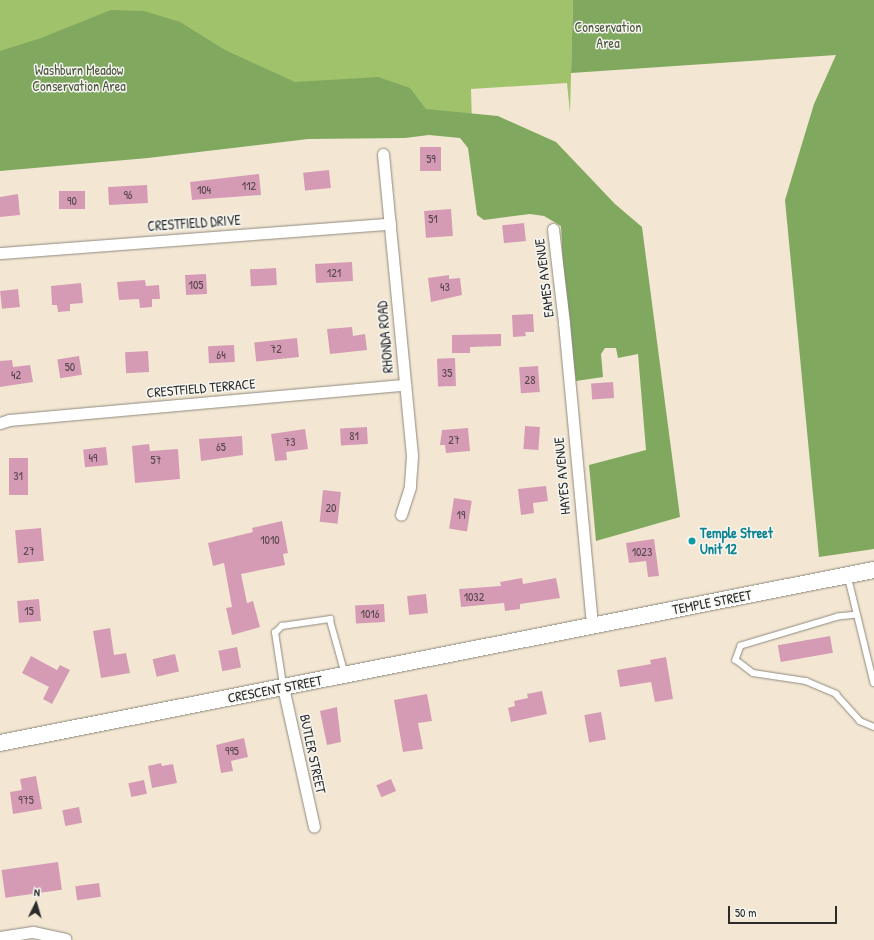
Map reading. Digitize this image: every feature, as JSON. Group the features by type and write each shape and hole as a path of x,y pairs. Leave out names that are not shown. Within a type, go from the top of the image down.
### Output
{"main road":[{"name":"TEMPLE STREET","path":"549,634 874,570"},
{"name":"CRESCENT STREET","path":"0,743 549,634"}],"street":[{"name":"RHONDA ROAD","path":"383,154 412,472 401,515"},
{"name":"CRESTFIELD DRIVE","path":"0,253 390,224"},
{"name":"EAMES AVENUE","path":"553,229 564,324"},
{"name":"HAYES AVENUE","path":"564,324 592,626"},
{"name":"CRESTFIELD TERRACE","path":"0,423 9,420 405,385"},
{"name":"BUTLER STREET","path":"283,687 314,827"},
{"path":"0,937 33,932 65,939"}],"lane":[{"path":"848,575 874,684"},
{"path":"857,615 838,617 741,646 736,660 753,673 806,681 836,694 860,721 874,727"},
{"path":"283,687 275,633 282,626 330,619 345,675"}],"green space":[{"name":"Washburn Meadow Conservation Area","path":"0,0 573,0 570,113 567,83 471,89 472,123 0,163"},
{"name":"Conservation Area","path":"573,0 874,0 874,549 819,557 785,200 814,104 836,55 571,73"},
{"path":"111,10 144,11 180,22 225,50 295,82 378,77 410,88 426,109 498,116 556,142 615,204 642,227 680,517 596,541 589,465 646,450 638,354 618,358 616,348 605,348 601,354 603,377 576,381 565,310 561,226 544,216 530,214 484,220 477,215 468,148 460,138 429,135 405,138 308,139 148,158 0,171 0,51 41,38"}],"building":[{"path":"420,147 441,147 441,171 420,171"},
{"path":"329,170 331,188 305,191 303,173"},
{"path":"259,174 261,195 192,200 190,182"},
{"path":"147,185 148,203 109,205 108,187"},
{"path":"59,191 85,191 85,209 59,209"},
{"path":"18,194 20,215 0,217 0,197"},
{"path":"451,209 453,236 426,238 424,211"},
{"path":"524,223 526,241 504,243 502,225"},
{"path":"352,262 353,281 316,283 315,264"},
{"path":"276,268 277,285 251,286 250,269"},
{"path":"206,274 207,294 186,295 185,275"},
{"path":"449,275 449,279 460,278 462,295 431,302 428,278"},
{"path":"145,280 146,286 159,285 160,299 152,299 152,307 140,308 139,299 119,300 117,282"},
{"path":"81,283 83,303 70,304 70,311 58,312 57,305 52,305 51,286"},
{"path":"18,289 20,307 2,309 0,291"},
{"path":"533,314 534,332 525,332 526,336 513,337 512,315"},
{"path":"352,327 353,336 365,334 367,350 330,354 327,329"},
{"path":"501,334 501,346 470,347 470,353 452,353 452,335"},
{"path":"297,338 299,357 256,361 254,342"},
{"path":"234,345 235,362 209,363 208,346"},
{"path":"148,351 149,372 126,373 125,352"},
{"path":"79,356 82,375 60,378 57,359"},
{"path":"455,358 456,386 438,387 437,359"},
{"path":"12,360 13,367 30,365 33,382 0,387 0,361"},
{"path":"538,366 540,392 521,393 519,367"},
{"path":"613,382 614,398 592,399 591,384"},
{"path":"525,426 540,427 538,450 523,449"},
{"path":"367,427 368,444 341,445 340,428"},
{"path":"468,428 470,451 446,453 445,445 440,445 442,430"},
{"path":"305,429 308,449 286,452 287,460 275,461 271,434"},
{"path":"242,436 243,455 201,461 199,439"},
{"path":"149,444 150,451 178,449 180,479 135,483 132,446"},
{"path":"106,447 108,465 85,467 83,449"},
{"path":"9,458 28,458 28,495 9,495"},
{"path":"546,486 548,501 533,503 534,513 521,515 518,489"},
{"path":"323,490 341,492 338,524 320,522"},
{"path":"454,498 472,501 467,531 449,529"},
{"path":"282,521 288,553 283,554 285,565 241,574 247,603 253,601 260,627 232,635 226,608 232,607 224,563 213,566 208,543 253,532 252,528"},
{"path":"41,528 44,561 18,563 15,530"},
{"path":"654,539 659,576 648,577 646,561 629,563 626,543"},
{"path":"522,578 523,584 556,578 560,598 520,604 520,609 505,611 504,603 461,607 459,589 501,586 500,582"},
{"path":"426,594 428,613 409,615 407,596"},
{"path":"39,599 41,621 19,623 17,601"},
{"path":"384,604 385,622 356,623 355,606"},
{"path":"110,628 114,655 126,653 130,673 101,678 93,631"},
{"path":"830,636 833,653 781,662 778,645"},
{"path":"237,647 241,668 222,671 218,651"},
{"path":"175,654 179,672 157,677 153,659"},
{"path":"31,656 57,670 60,665 70,670 52,704 43,699 49,687 22,673"},
{"path":"666,657 673,699 655,702 651,682 620,687 617,670 651,664 650,660"},
{"path":"542,691 547,714 511,722 508,708 515,706 514,701 528,698 527,694"},
{"path":"427,694 432,721 418,723 423,749 403,752 394,700"},
{"path":"337,707 341,742 327,745 320,711"},
{"path":"601,712 606,740 589,743 584,715"},
{"path":"244,738 248,757 231,761 233,771 221,773 216,745"},
{"path":"161,763 162,766 173,764 177,783 152,788 148,766"},
{"path":"36,776 42,809 13,814 10,792 22,790 20,779"},
{"path":"391,779 396,791 381,797 376,785"},
{"path":"144,780 147,794 131,797 128,783"},
{"path":"79,807 82,823 65,826 62,810"},
{"path":"58,862 62,890 5,898 2,870"},
{"path":"99,883 101,897 77,900 75,886"}],"place":[{"name":"Temple Street Unit 12","path":"692,541"}]}
